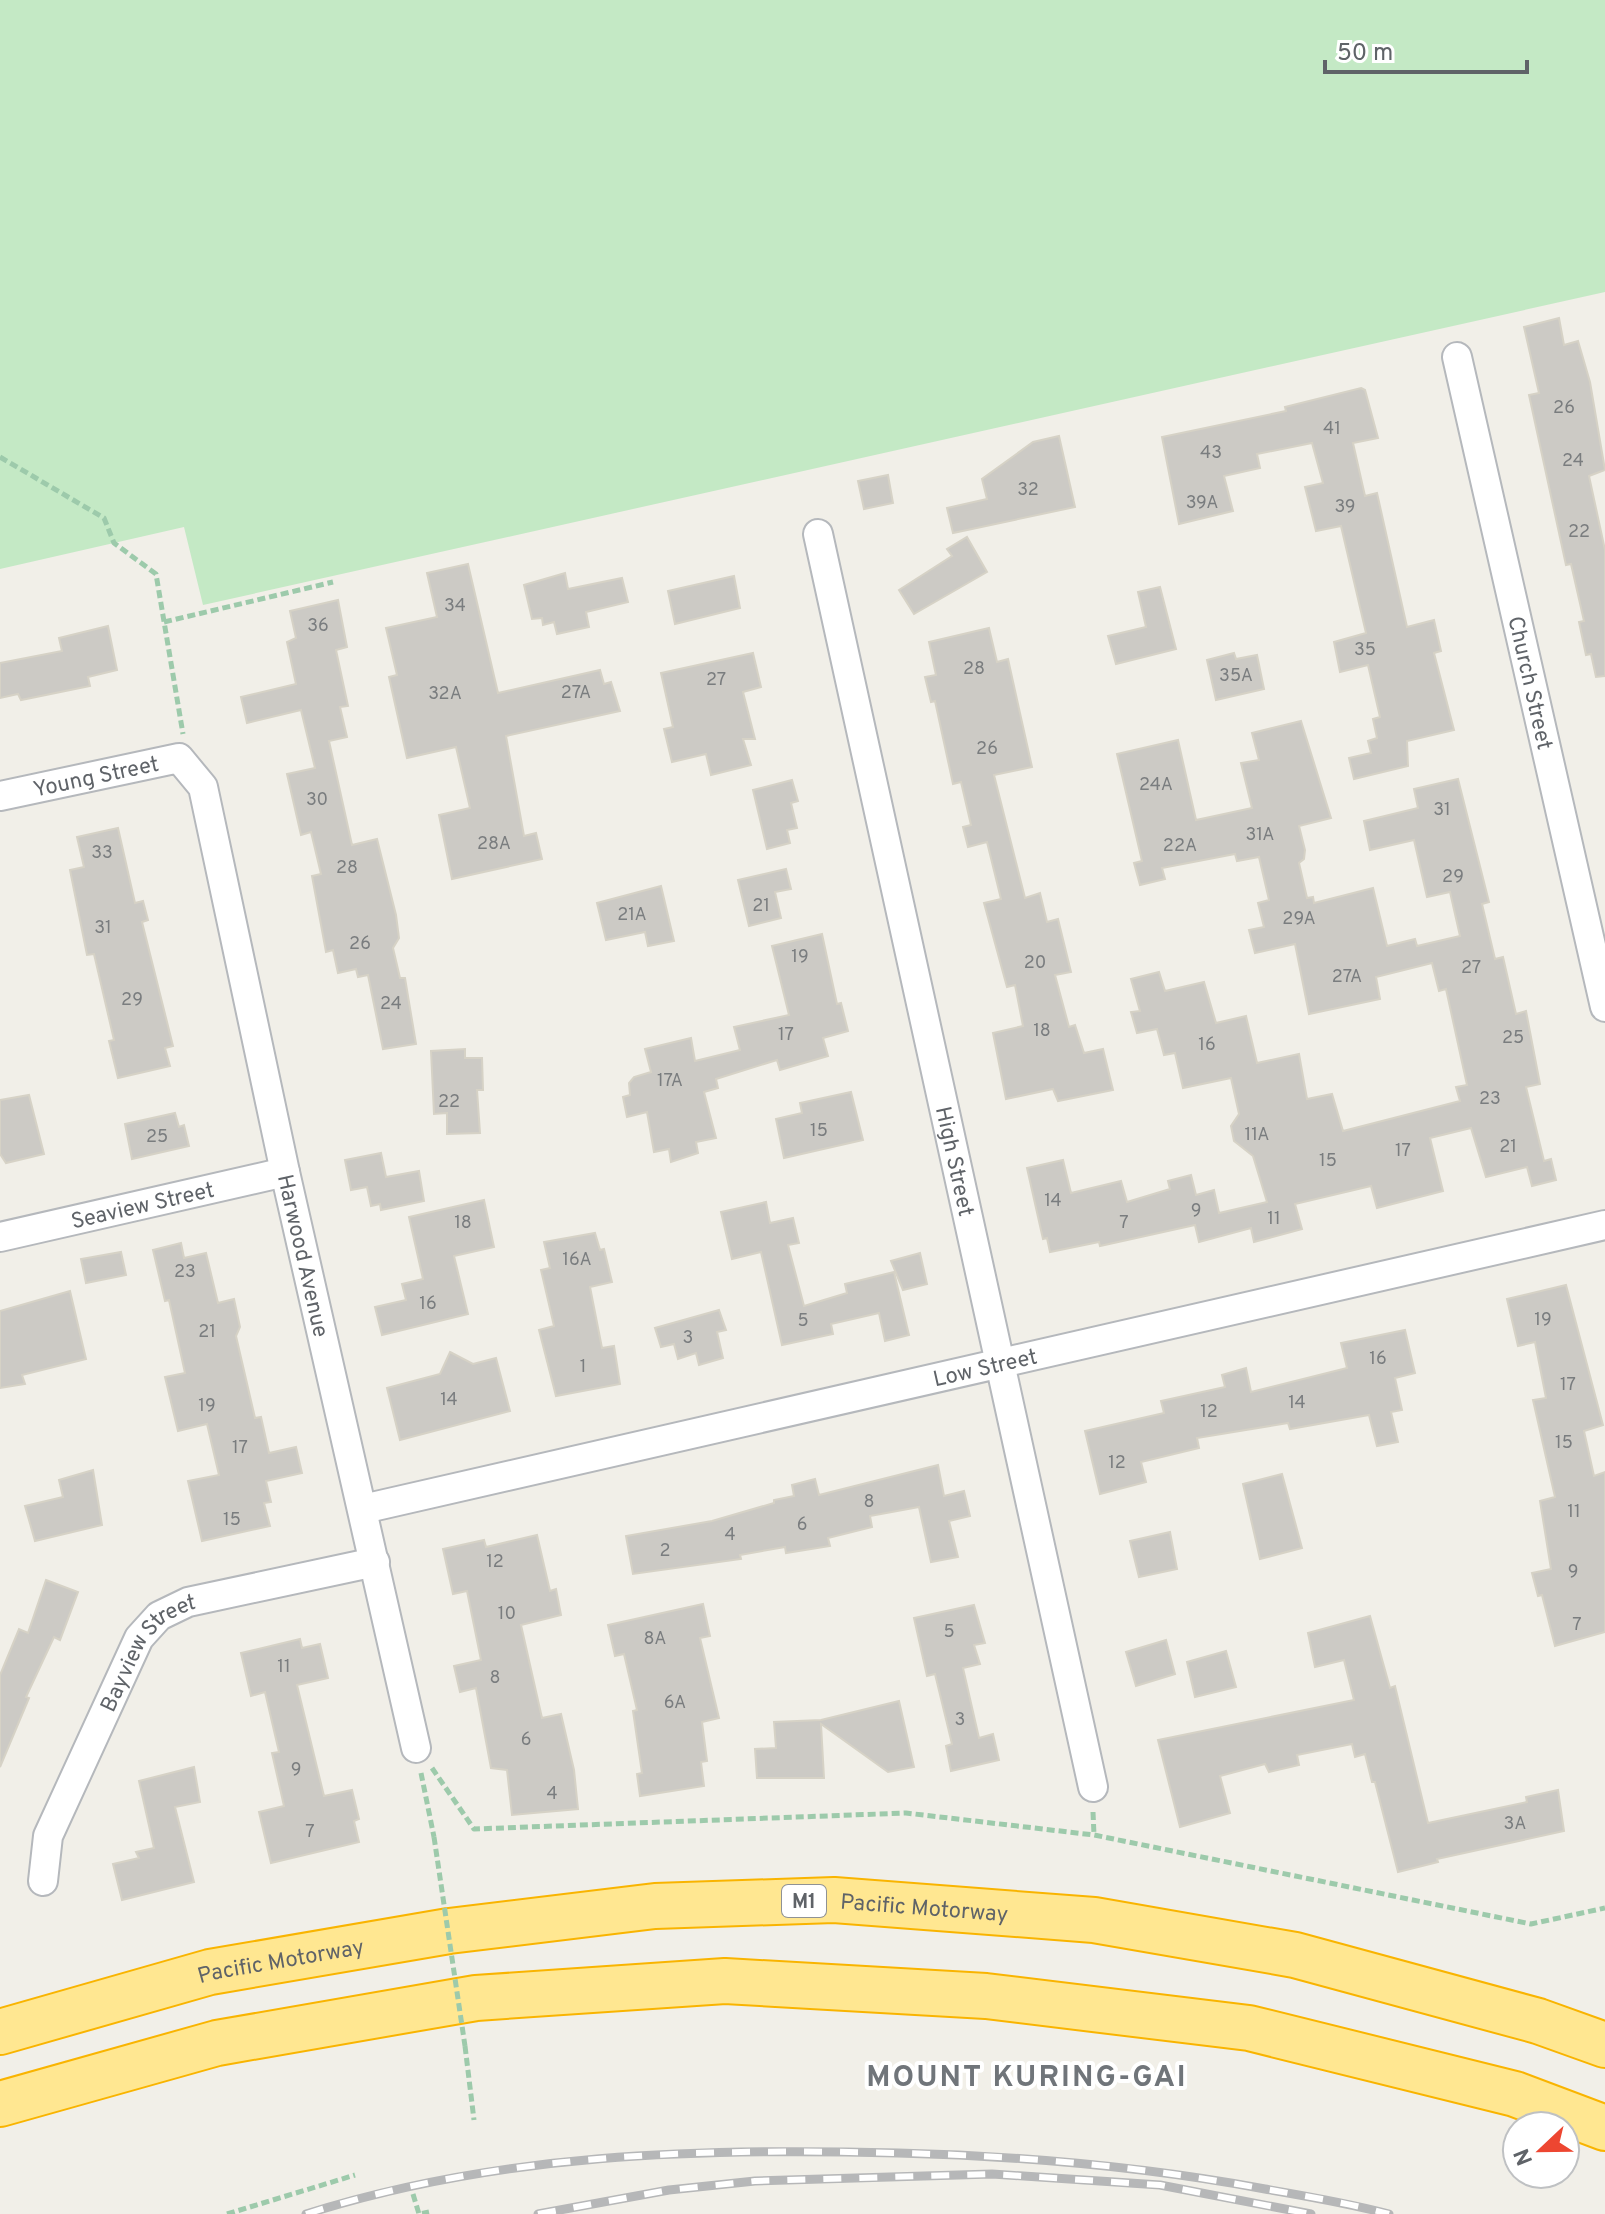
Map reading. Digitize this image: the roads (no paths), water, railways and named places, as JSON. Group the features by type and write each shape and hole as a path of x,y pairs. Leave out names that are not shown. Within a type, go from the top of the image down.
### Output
{"highway":[{"name":"Pacific Motorway","path":"0,2032 210,1972 449,1931 655,1906 834,1900 1094,1920 1295,1955 1538,2021 1605,2045"},
{"path":"0,2104 217,2043 476,1998 725,1981 986,1996 1249,2028 1515,2094 1605,2128"}],"street":[{"name":"Church Street","path":"1457,357 1605,1007"},
{"name":"High Street","path":"818,534 1093,1787"},
{"name":"Young Street","path":"0,796 179,758 189,766"},
{"name":"Harwood Avenue","path":"189,766 203,787 285,1172 416,1748"},
{"name":"Seaview Street","path":"0,1237 285,1172"},
{"name":"Low Street","path":"363,1509 1605,1225"},
{"name":"Bayview Street","path":"43,1881 48,1836 139,1638 159,1616 188,1602 375,1562"}],"railway":[{"path":"306,2214 452,2178 525,2167 599,2159 748,2152 898,2153 1127,2168 1296,2194 1389,2214"},
{"path":"538,2214 669,2190 755,2181 992,2174 1160,2185 1311,2214"}],"district":[{"name":"MOUNT KURING-GAI","path":"1027,2076"}]}
